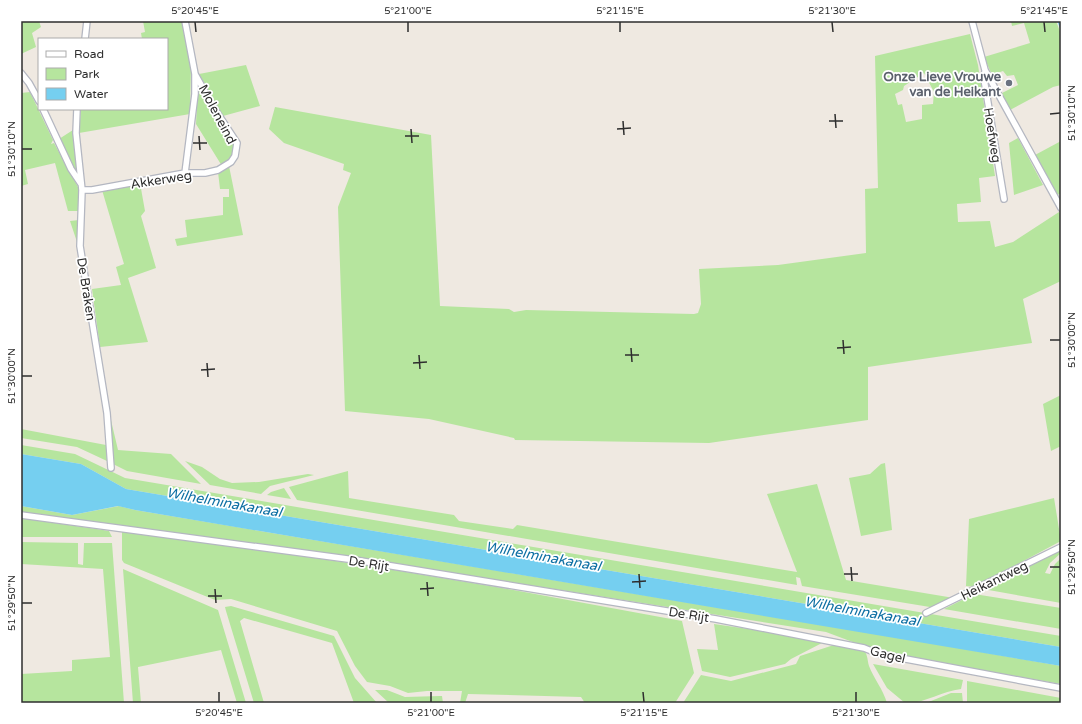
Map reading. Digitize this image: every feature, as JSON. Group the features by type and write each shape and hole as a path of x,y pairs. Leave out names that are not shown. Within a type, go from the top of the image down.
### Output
{"street":[{"path":"85,38 87,21"},
{"name":"Moleneind","path":"185,21 195,74 195,107 185,173"},
{"path":"972,21 985,70 1061,208"},
{"name":"Hoefweg","path":"985,70 984,79 1004,199"},
{"path":"21,73 29,83 38,99"},
{"name":"Moleneind","path":"195,74 237,143 235,156"},
{"path":"43,110 71,169 82,188"},
{"name":"De Braken","path":"77,110 76,133 82,188 80,246 107,413 111,468"},
{"name":"Akkerweg","path":"82,188 92,190 185,173 205,173 218,170 226,166 235,156"},
{"name":"De Rijt","path":"21,515 355,560 716,619"},
{"name":"Heikantweg","path":"926,613 1061,547"},
{"name":"Gagel","path":"716,619 864,648 879,654 1061,688"}],"green space":[{"path":"21,21 39,21 41,27 32,33 36,47 21,54"},
{"path":"143,21 184,21 191,65 190,114 79,133 81,110 168,110 168,38 142,38 141,33 145,32"},
{"path":"1011,21 1056,21 1061,34 1061,85 1053,87 1010,110 1002,93 1018,85 1014,75 1007,76 1003,71 992,75 984,57 1030,43 1024,23 1012,26"},
{"path":"970,34 978,65 995,176 979,178 981,202 957,204 958,222 990,221 995,247 1013,242 1059,212 1061,215 1061,281 1023,299 1032,343 868,367 868,420 709,443 515,440 514,438 429,419 345,411 338,207 351,173 343,170 344,164 284,143 269,129 275,107 431,135 440,306 509,309 514,312 526,310 694,314 698,313 701,304 699,269 778,265 866,253 865,189 878,188 875,56","holes":["924,73 934,92 933,104 922,105 922,119 906,122 902,104 898,105 895,94 903,90 904,86"]},
{"path":"246,65 260,106 223,116 199,74"},
{"path":"198,82 234,143 234,154 222,166 196,124"},
{"path":"30,92 53,140 51,144 54,143 78,187 79,211 68,211 55,163 25,170 28,184 21,186 21,93"},
{"path":"73,130 79,177 59,139"},
{"path":"1018,138 1043,185 1014,195 1009,143"},
{"path":"1061,141 1061,193 1056,196 1035,155"},
{"path":"229,166 243,235 177,246 175,239 187,237 185,220 223,215 223,197 229,197 229,189 220,189 218,172"},
{"path":"140,183 145,211 141,216 156,268 128,278 148,342 100,347 92,289 121,285 116,267 124,264 102,190"},
{"path":"79,220 78,245 70,221"},
{"path":"1061,395 1061,446 1051,451 1043,404"},
{"path":"110,416 118,450 171,454 201,484 127,471 113,464"},
{"path":"21,429 106,445 107,461 77,447 21,438"},
{"path":"21,445 75,454 125,478 1061,636 1061,647 126,489 81,464 21,454"},
{"path":"185,461 202,467 220,479 232,483 259,482 308,474 314,475 270,486 261,494 210,485"},
{"path":"885,463 892,530 861,536 849,478 870,474 881,464"},
{"path":"348,471 349,498 454,515 459,521 513,529 517,525 797,572 767,494 817,484 846,580 954,598 936,608 802,586 800,578 796,577 797,585 297,500 289,487"},
{"path":"284,488 291,499 267,495 271,492"},
{"path":"1054,498 1061,541 975,587 966,586 969,519"},
{"path":"21,506 72,515 119,506 135,510 942,645 1061,666 1061,684 882,653 826,632 332,554 45,517 21,512"},
{"path":"21,518 109,531 112,537 21,537"},
{"path":"122,531 364,565 502,588 682,621 694,673 675,703 585,703 581,697 468,694 465,703 460,703 462,691 427,691 408,693 390,686 367,682 355,666 337,631 231,599 215,600 124,563 122,560"},
{"path":"21,542 78,543 78,564 83,565 84,543 112,543 124,703 21,703 21,674 72,671 72,660 110,657 103,569 21,564"},
{"path":"1061,549 1061,553 1050,563 1045,573 1050,574 1055,564 1061,558 1061,603 983,589"},
{"path":"123,569 218,610 246,703 237,703 221,650 138,667 141,703 133,703"},
{"path":"974,594 1061,608 1061,629 944,609"},
{"path":"231,606 334,636 355,678 377,703 354,703 332,643 244,618 240,621 264,703 254,703 225,607"},
{"path":"714,624 789,635 822,643 791,659 785,664 730,677 702,671 697,649 718,650"},
{"path":"837,644 850,645 864,651 871,671 887,703 683,703 701,675 731,681 796,664 800,656"},
{"path":"873,664 963,680 961,689 947,692 919,702 905,703 887,688"},
{"path":"967,681 1061,698 1061,703 967,703"},
{"path":"375,690 387,690 405,697 442,696 443,703 389,703"},
{"path":"951,693 962,693 963,703 926,703"}],"water":[{"path":"21,454 81,464 126,489 1061,647 1061,666 118,506 72,515 21,506"}],"waterway":[{"path":"1058,21 1061,29"}],"place":[{"name":"Onze Lieve Vrouwe van de Heikant","path":"1009,83"}],"water label":[{"name":"Wilhelminakanaal","path":"224,502"},
{"name":"Wilhelminakanaal","path":"543,556"},
{"name":"Wilhelminakanaal","path":"862,611"}]}
